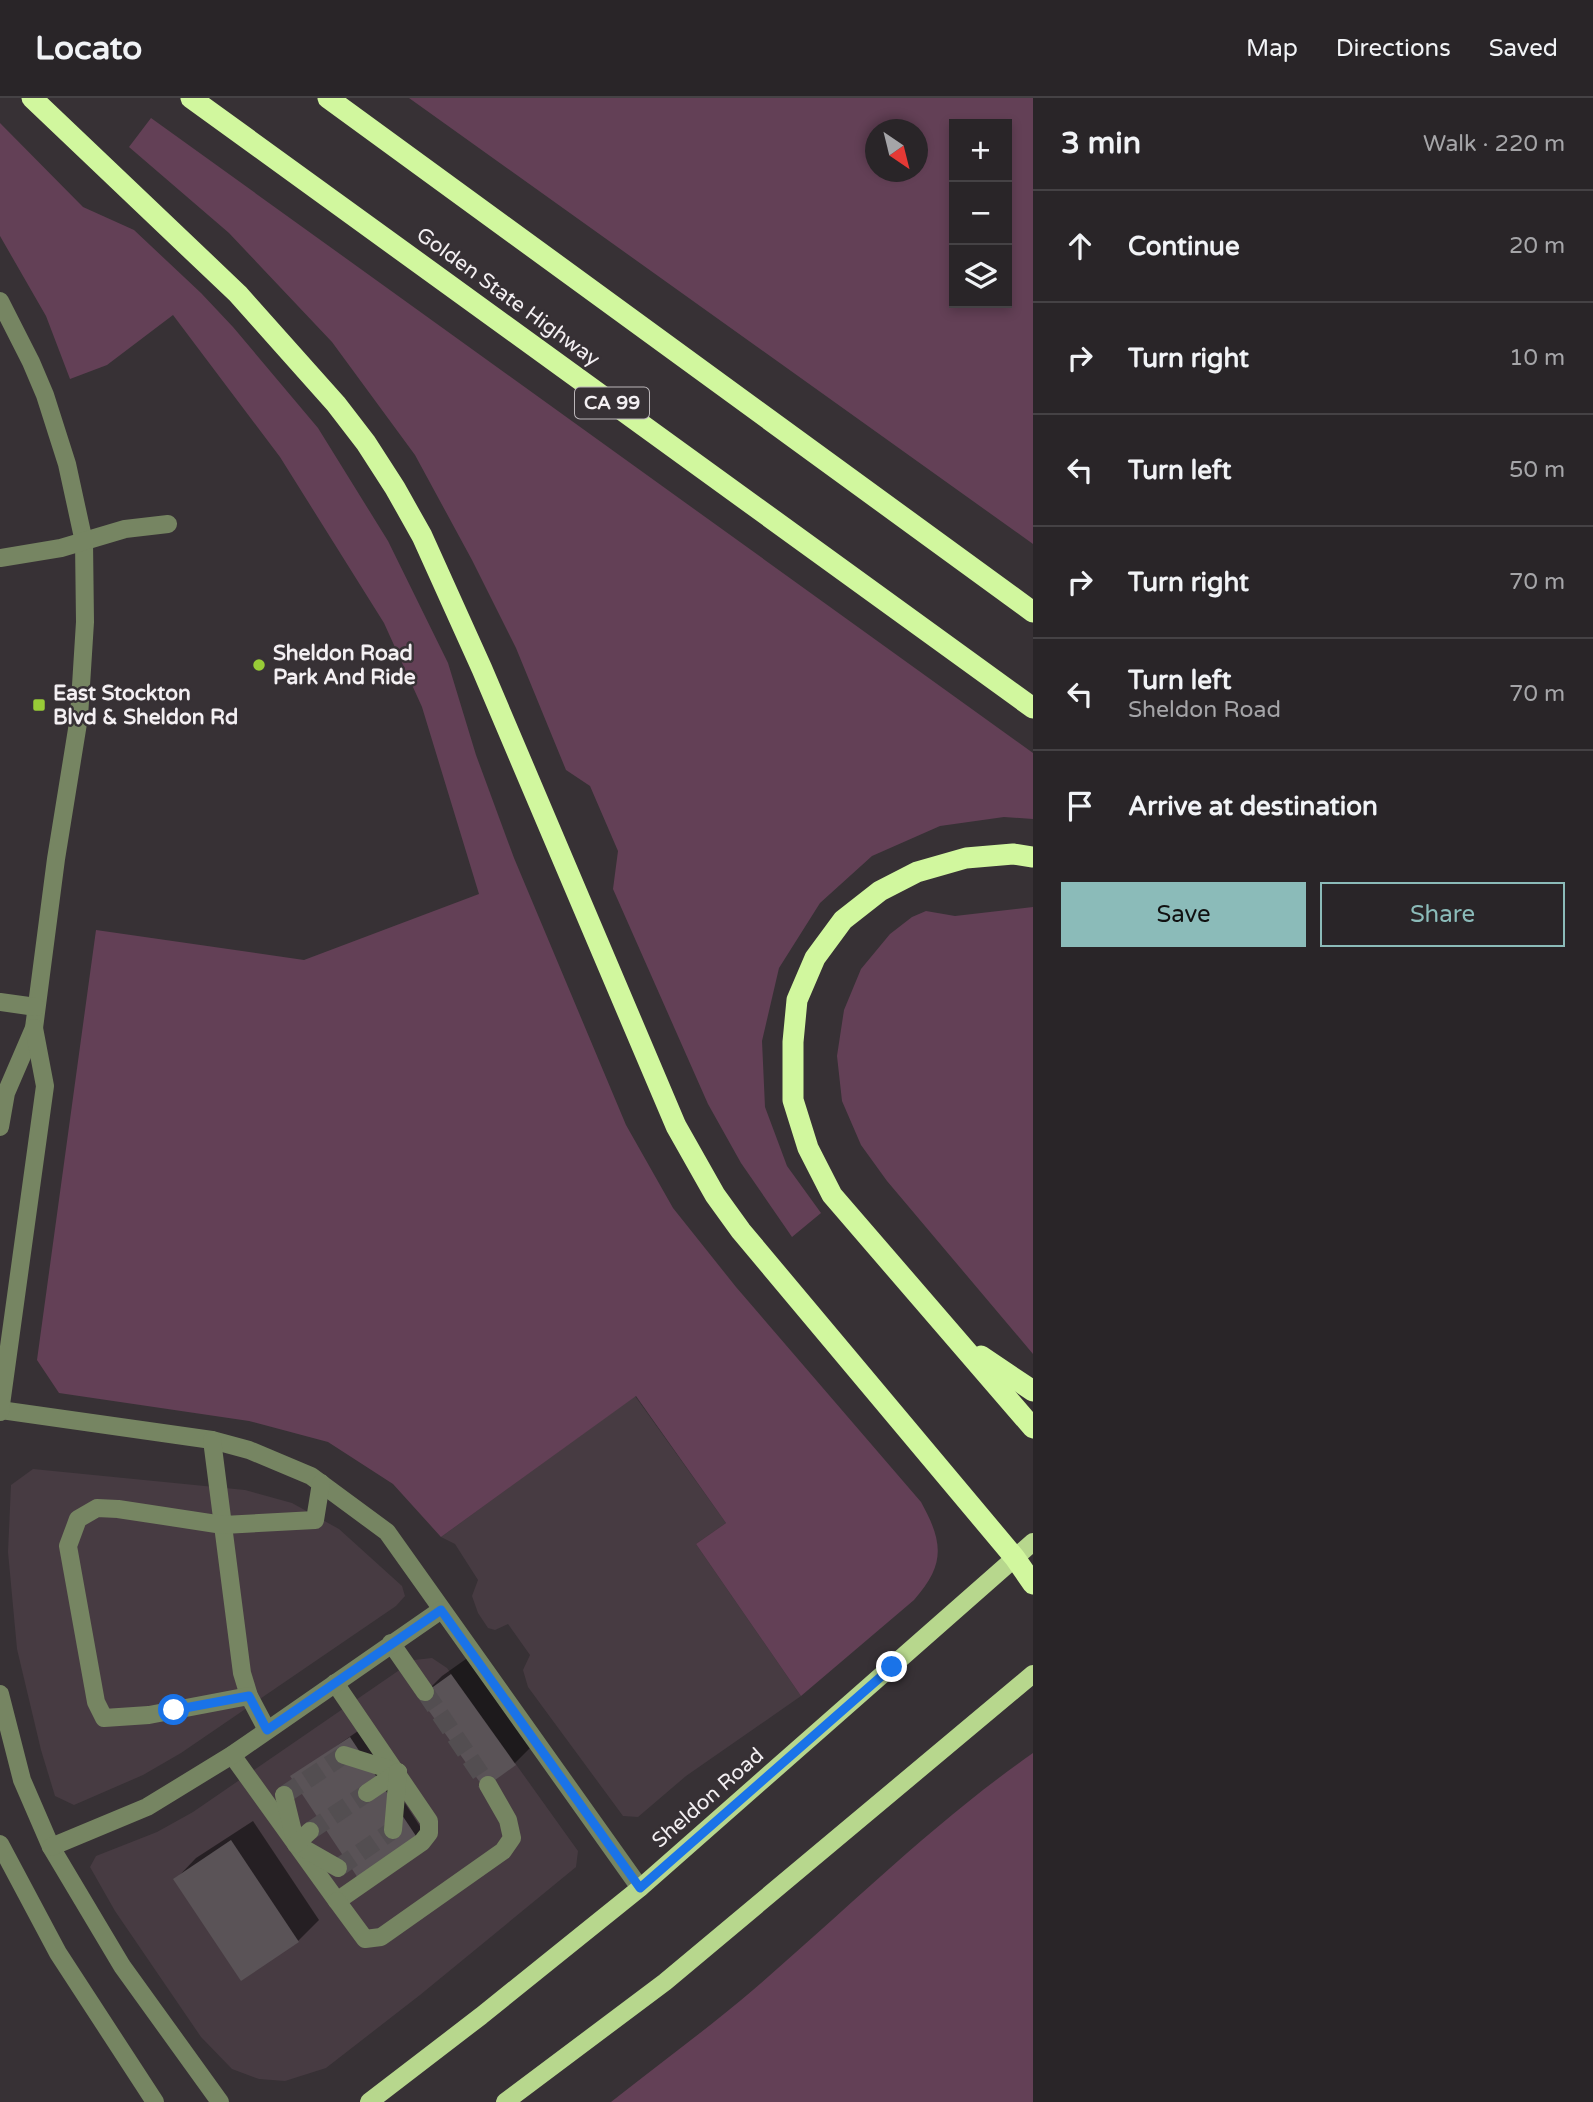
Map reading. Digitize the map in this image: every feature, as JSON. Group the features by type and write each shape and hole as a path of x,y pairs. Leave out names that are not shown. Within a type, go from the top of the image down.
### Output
{"highway":[{"path":"32,98 238,294 336,404 366,443 422,536 477,658 676,1126 698,1165 741,1231 1015,1558 1033,1584"},
{"name":"Golden State Highway","path":"191,98 1033,708"},
{"path":"328,98 1033,612"},
{"path":"1033,857 1013,854 966,858 916,872 880,891 843,920 815,958 797,1000 793,1042 793,1100 808,1148 832,1195 1033,1428"},
{"path":"959,1341 1033,1391"}],"main road":[{"name":"Sheldon Road","path":"369,2102 640,1888 1033,1542"},
{"path":"505,2102 666,1982 1033,1674"}],"street":[{"path":"0,301 45,395 67,464 85,542 85,622 79,717 56,859 34,1028 45,1086 0,1410 212,1440 249,1450 311,1476 387,1532 640,1888"},
{"path":"0,558 85,542 125,529 168,524"},
{"path":"0,1003 36,1007"},
{"path":"0,1127 6,1093 34,1028"},
{"path":"212,1440 242,1673 249,1696 267,1730"},
{"path":"249,1696 149,1714 104,1718 96,1702 68,1546 78,1519 97,1508 223,1525 315,1520 321,1483"},
{"path":"51,1847 147,1807 232,1755 441,1610"},
{"path":"391,1643 425,1692"},
{"path":"335,1683 429,1821 429,1833 422,1842 337,1901"},
{"path":"0,1694 22,1780 51,1847 122,1966 220,2102"},
{"path":"232,1755 365,1939 381,1937 503,1851 512,1838 508,1820 488,1785"},
{"path":"344,1755 398,1772"},
{"path":"367,1793 398,1772"},
{"path":"393,1829 398,1772"},
{"path":"284,1795 296,1844 338,1868"},
{"path":"296,1844 310,1831"},
{"path":"0,1844 58,1953 155,2102"}],"shaded area":[{"path":"409,98 1033,98 1033,544"},
{"path":"151,118 1033,753 1033,819 1004,817 940,826 872,856 820,903 779,968 762,1041 765,1107 787,1166 821,1213 792,1237 741,1163 708,1104 613,889 618,851 590,786 566,770 516,648 415,455 332,342 229,233 129,147"},
{"path":"0,123 83,207 134,230 201,293 318,428 388,541 448,663 476,755 514,858 626,1125 673,1208 736,1287 921,1502 937,1541 938,1553 932,1575 914,1600 801,1696 696,1544 726,1523 636,1396 441,1537 393,1484 328,1442 249,1421 59,1393 37,1360 96,930 304,960 479,894 422,707 384,623 280,457 173,315 107,365 70,379 46,316 0,236"},
{"path":"1033,907 1033,1354 887,1181 861,1145 842,1101 837,1056 844,1010 861,969 890,934 912,917 926,911 955,916"},
{"path":"635,1396 726,1523 696,1544 801,1696 686,1776 638,1817 623,1816 528,1687 523,1670 530,1655 508,1624 495,1630 488,1628 478,1613 472,1596 478,1580 455,1544 441,1537"},
{"path":"33,1469 245,1490 292,1503 339,1529 402,1586 405,1596 396,1606 181,1753 143,1775 74,1805 55,1796 17,1649 8,1552 11,1485"},
{"path":"432,1658 447,1668 578,1851 576,1867 326,2068 285,2081 259,2079 232,2069 201,2037 115,1911 90,1867 96,1856 157,1832 193,1812 414,1660"},
{"path":"1033,1753 1033,2102 611,2102 736,2004 960,1808"}],"building":[{"path":"451,1674 516,1765 484,1788 419,1697"},
{"path":"350,1737 420,1842 360,1881 290,1776"},
{"path":"231,1840 299,1942 241,1981 173,1879"}],"tunnel":[{"path":"425,1692 488,1785"},
{"path":"284,1795 344,1755"},
{"path":"310,1831 367,1793"},
{"path":"338,1868 393,1830"}],"place":[{"name":"Sheldon Road Park And Ride","path":"259,665"},
{"name":"East Stockton Blvd & Sheldon Rd","path":"39,705"}],"route":[{"path":"174,1710 249,1696 267,1730 441,1610 640,1888 892,1667"}]}
